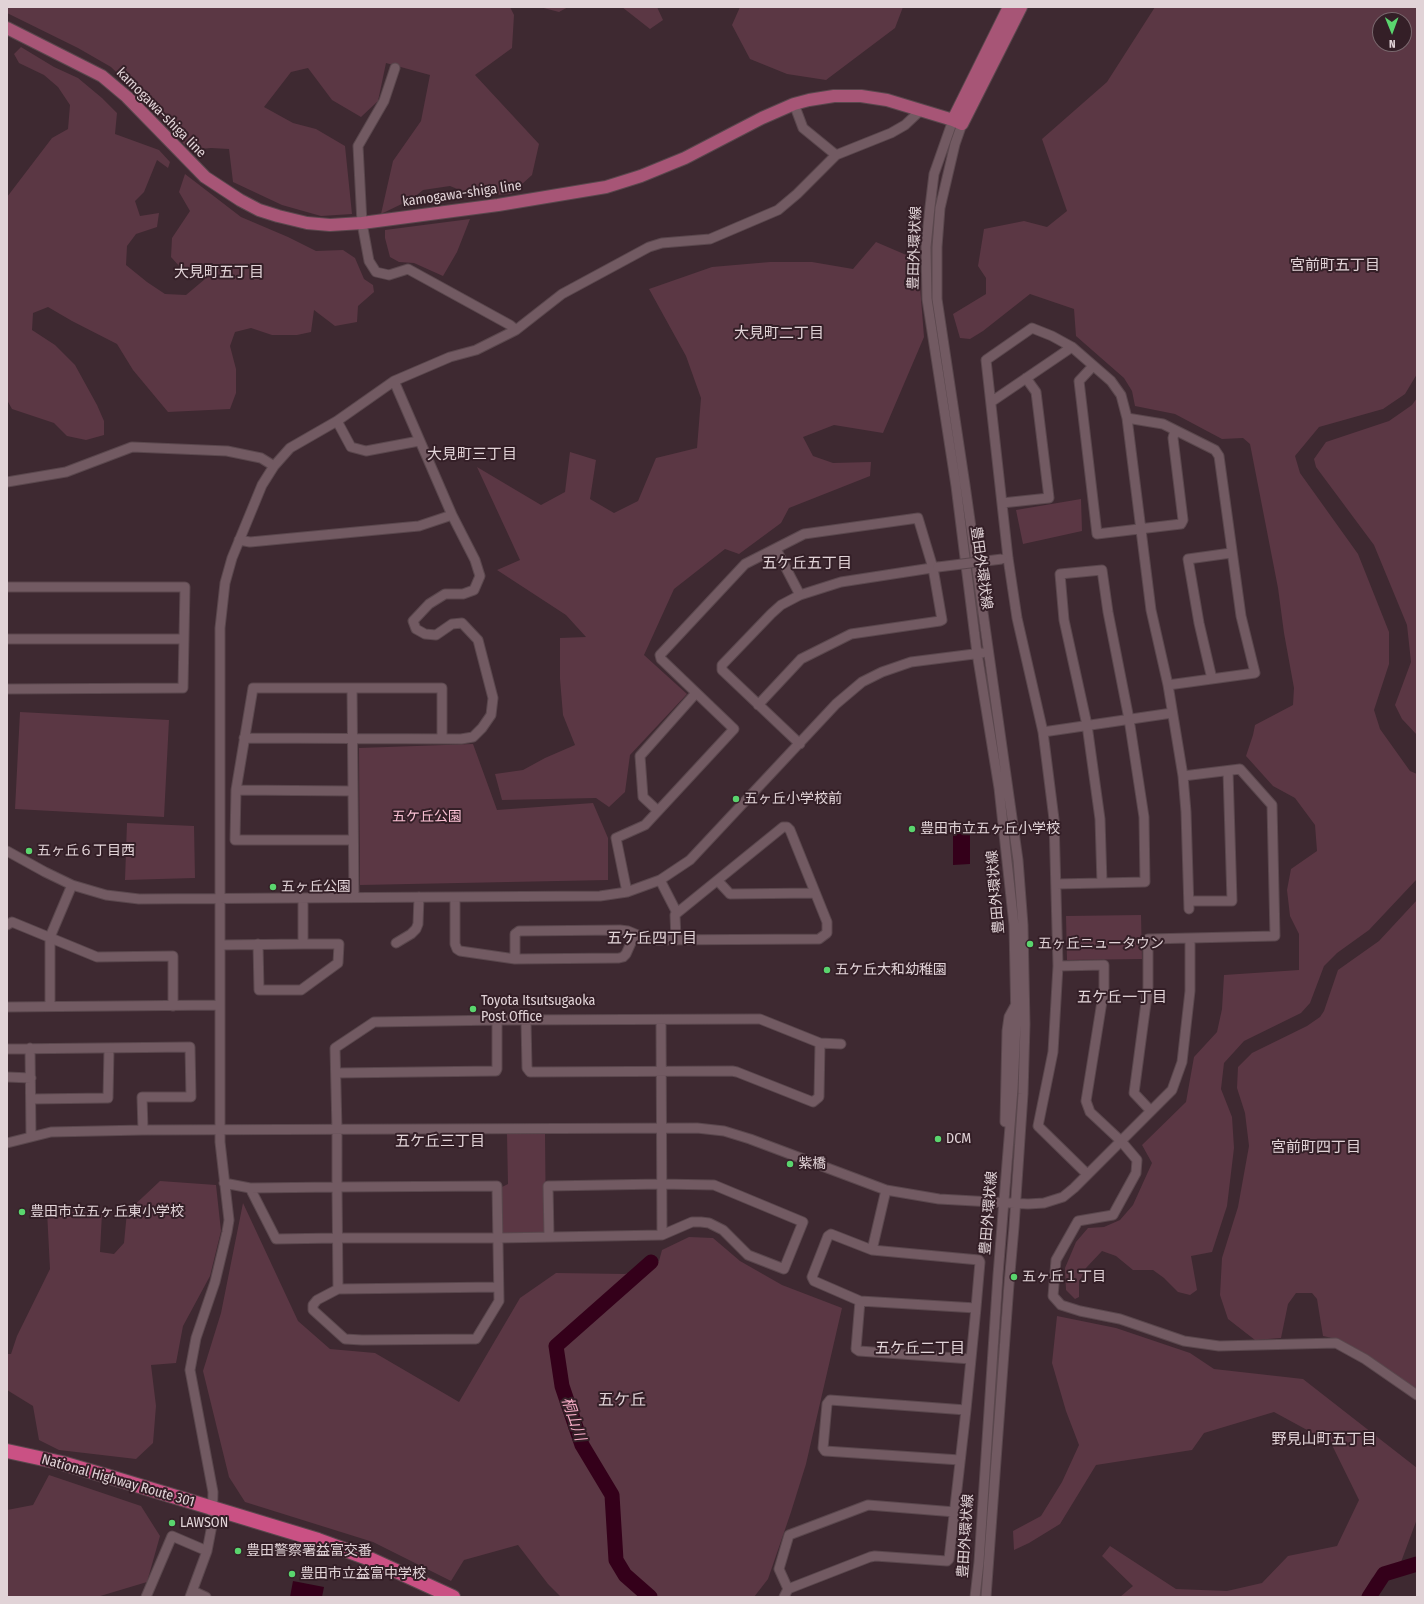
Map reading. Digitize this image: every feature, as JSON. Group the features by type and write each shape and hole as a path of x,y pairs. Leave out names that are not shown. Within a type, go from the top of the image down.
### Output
{"highway":[{"name":"National Highway Route 301","path":"7,1451 82,1469 318,1540 370,1559 453,1597"}],"main road":[{"path":"957,122 1008,7"},
{"path":"957,122 1021,7"},
{"name":"kamogawa-shiga line","path":"7,28 102,76 127,97 205,177 240,200 259,210 307,223 330,225 362,223 506,204 606,187 641,176 685,158 762,118 794,104 834,96 861,96 887,100 957,122"}],"street":[{"path":"395,68 384,101 358,146 362,223 369,261 376,272 389,275 408,269 510,325 516,330"},
{"path":"794,104 803,128 836,155"},
{"path":"206,1597 191,1594 207,1551 212,1525 213,1492 190,1370 196,1338 215,1282 228,1232 221,1130 220,628 225,583 232,558 262,485 274,466 290,448 337,421 394,382 450,357 476,350 516,330 562,294 650,247 662,243 710,239 778,210 797,194 836,155 896,130 905,125 921,110"},
{"name":"豊田外環状線","path":"957,122 955,144 940,208 937,247 937,299 1017,852 1023,925 1025,1048 1023,1094 986,1597"},
{"name":"豊田外環状線","path":"957,122 934,174 926,247 927,298 956,486 977,654 1000,788 1014,926 1016,1005 1014,1067 998,1275 980,1547 975,1597"},
{"path":"1087,1174 1038,1126 1053,1052 1058,966 1054,819 1043,732 1005,558 1002,504 986,360 1032,328 1052,336 1072,347 1111,382 1121,395 1127,418 1151,610 1168,685 1182,776 1186,812 1189,905 1232,901 1228,771"},
{"path":"991,402 1072,347"},
{"path":"1093,366 1079,381 1097,534 1181,524 1184,520 1173,438 1174,430"},
{"path":"1002,504 1049,498 1036,392 1026,378"},
{"path":"244,738 461,739 473,737 482,728 491,715 493,698 478,640 470,630 462,623 452,624 436,635 425,634 416,629 413,621 429,604 445,594 462,594 474,590 480,576 475,560 452,515 394,382"},
{"path":"1127,418 1163,424 1215,450 1219,456 1231,553 1241,616 1254,673 1168,685"},
{"path":"337,421 351,447 366,451 419,441"},
{"path":"7,482 66,472 132,447 227,451 261,458 274,466"},
{"path":"239,540 250,542 419,526 452,515"},
{"path":"627,892 616,838 645,826 734,730 661,659 660,655 745,564 776,550 804,534 917,518 920,520 936,568 942,620 851,634 801,659 758,705"},
{"path":"776,550 800,595"},
{"path":"1212,680 1198,623 1188,559 1231,553"},
{"path":"800,744 721,668 745,640 771,614 781,605 800,595 840,582 1005,558"},
{"path":"1056,884 1102,883 1144,882 1144,816 1129,720 1108,612 1102,570 1060,574 1064,620 1087,726 1100,819 1102,883"},
{"path":"7,587 185,587 183,688 7,689"},
{"path":"7,638 184,639"},
{"path":"7,851 45,872 72,884 106,896 139,899 600,896 627,892 660,880 690,860 845,695 871,677 910,662 989,653"},
{"path":"354,840 236,840 236,790 253,688 442,688 442,738"},
{"path":"352,688 354,897"},
{"path":"658,811 642,797 640,756 696,693"},
{"path":"1043,732 1172,713"},
{"path":"1150,1110 1134,1093 1148,988 1148,939 1275,936 1272,805 1240,769 1182,776"},
{"path":"236,790 353,791"},
{"path":"515,959 515,934 519,931 620,930 650,940 819,939 826,933 828,928 827,922 814,893 790,830 787,827 783,827 675,915 676,939"},
{"path":"660,880 677,914"},
{"path":"718,881 730,894 814,893"},
{"path":"50,1006 50,937 72,884"},
{"path":"396,943 411,934 416,929 418,924 419,897"},
{"path":"303,898 303,944"},
{"path":"455,898 455,944 457,949 460,951 515,959 621,958 628,951 635,934"},
{"path":"7,925 12,922 97,957 173,956 173,1006"},
{"path":"7,1143 51,1132 143,1130 697,1128 724,1131 750,1139 886,1190 939,1199 1016,1204 1044,1204 1063,1197 1172,1090 1182,1062 1190,990 1190,939"},
{"path":"220,945 258,944 339,944 338,963 302,990 258,990 258,944"},
{"path":"1058,966 1104,965 1104,990 1086,1101 1090,1112 1121,1141 1137,1160 1136,1173 1113,1214 1078,1221 1056,1260 1053,1296 1061,1304 1080,1311 1120,1319 1184,1341 1219,1346 1336,1343 1364,1359 1417,1395"},
{"path":"7,1007 220,1005"},
{"path":"338,1289 335,1048 374,1022 760,1019 820,1043 841,1044"},
{"path":"336,1073 496,1071 497,1020"},
{"path":"526,1020 527,1068 530,1072 737,1072 813,1102 819,1097 820,1043"},
{"path":"661,1020 662,1235"},
{"path":"7,1048 108,1049 190,1047 191,1097 142,1097 143,1130"},
{"path":"30,1048 31,1136"},
{"path":"31,1099 108,1098 108,1049"},
{"path":"7,1077 31,1078"},
{"path":"224,1183 250,1188 497,1186 499,1301 476,1338 362,1340 345,1338 313,1310 313,1306 317,1300 338,1289 498,1287"},
{"path":"250,1188 276,1239 498,1238 662,1235 692,1222 709,1224 722,1230 748,1255 784,1268 803,1222 714,1185 661,1184 548,1186 549,1237"},
{"path":"872,1250 886,1190"},
{"path":"955,1512 868,1505 789,1535 779,1569 786,1593 875,1556 948,1561 955,1512 976,1308 979,1260 872,1250 831,1234 828,1236 812,1277 814,1281 860,1301 976,1308"},
{"path":"860,1301 856,1349 859,1351 971,1359"},
{"path":"960,1460 825,1451 823,1448 827,1404 830,1400 966,1410"},
{"path":"146,1597 172,1536 207,1551"}],"green space":[{"path":"7,7 510,7 514,15 512,48 475,75 539,144 532,175 511,194 474,196 450,186 423,190 412,199 381,214 393,161 421,121 430,75 386,63 378,101 361,117 332,100 308,68 291,72 264,107 293,123 316,129 345,146 352,214 321,216 282,205 233,182 229,149 211,148 189,150 154,109 111,67 78,48 7,13"},
{"path":"540,7 568,7 559,12"},
{"path":"622,7 657,7 663,20 650,29"},
{"path":"740,7 903,7 895,28 826,80 787,74 750,59 732,25"},
{"path":"1155,7 1417,7 1417,374 1405,394 1383,409 1319,427 1295,456 1300,473 1358,554 1389,632 1389,664 1374,710 1380,729 1410,771 1417,774 1417,879 1369,930 1337,953 1324,966 1310,1003 1301,1013 1244,1041 1224,1063 1221,1089 1232,1117 1234,1148 1227,1206 1212,1252 1191,1256 1197,1290 1190,1295 1178,1292 1164,1278 1153,1270 1133,1270 1116,1256 1102,1251 1086,1268 1079,1282 1079,1297 1075,1299 1066,1290 1065,1268 1076,1242 1088,1228 1104,1227 1120,1220 1133,1205 1152,1163 1142,1145 1186,1102 1194,1057 1217,1032 1222,1009 1224,975 1299,970 1299,934 1290,916 1287,890 1291,869 1317,851 1315,825 1295,798 1273,786 1246,756 1255,725 1293,705 1294,688 1278,588 1250,444 1243,438 1222,439 1175,414 1135,406 1132,391 1124,378 1076,336 1074,309 1030,294 983,331 970,339 960,338 953,314 986,294 986,278 978,266 984,229 1024,221 1047,227 1067,211 1042,139 1107,82"},
{"path":"21,47 54,67 78,78 102,98 117,113 115,134 159,150 170,162 168,168 157,160 144,192 135,201 140,216 159,213 157,227 136,234 127,246 126,265 165,294 186,295 205,279 198,269 180,267 171,257 172,238 190,211 179,192 185,174 241,217 316,251 343,250 355,258 364,279 373,285 374,292 358,306 357,322 335,326 314,310 311,332 297,335 272,335 251,328 235,332 230,346 236,369 236,393 230,409 168,412 133,370 117,344 48,307 33,313 32,330 55,345 75,365 104,421 104,435 86,440 67,436 54,423 12,409 7,400 7,197 52,138 68,129 70,105 58,87 44,75 19,63 14,54"},
{"path":"470,219 457,252 443,276 414,263 399,262 390,257 385,238 385,230"},
{"path":"876,242 918,260 924,337 883,433 834,425 803,437 813,456 833,463 871,462 870,476 789,508 781,523 739,554 725,549 674,589 644,655 687,694 630,755 625,792 609,807 596,798 502,800 495,774 523,770 545,758 575,745 563,715 560,679 560,638 586,637 566,615 497,570 520,560 477,467 541,505 565,492 570,452 596,460 590,499 614,513 638,501 656,458 697,448 701,398 686,356 649,289 712,267 770,262 812,262 853,269"},
{"path":"1417,398 1417,735 1402,719 1395,705 1411,662 1407,625 1374,545 1316,467 1314,459 1326,442 1389,421 1412,405"},
{"path":"1081,499 1082,531 1023,544 1016,510"},
{"path":"20,712 169,720 164,817 15,809"},
{"name":"五ケ丘公園","path":"473,744 497,810 593,803 608,838 608,880 360,885 359,748"},
{"path":"127,823 194,826 195,878 125,880"},
{"path":"1417,900 1417,1390 1368,1356 1337,1339 1323,1336 1317,1299 1312,1293 1296,1293 1288,1304 1281,1338 1255,1340 1228,1319 1220,1295 1222,1258 1238,1207 1249,1146 1245,1113 1237,1088 1238,1067 1252,1053 1307,1026 1320,1017 1324,1011 1338,970 1379,941"},
{"path":"1141,915 1142,959 1067,960 1066,916"},
{"path":"507,1134 545,1134 546,1233 501,1233 500,1188 508,1184"},
{"path":"160,1181 216,1185 221,1231 210,1276 183,1326 176,1363 151,1365 156,1406 153,1443 136,1459 59,1450 39,1440 33,1406 7,1390 7,1354 11,1354 17,1336 50,1269 47,1211 102,1213 100,1252 114,1254 124,1243 127,1212"},
{"path":"243,1203 298,1321 330,1349 375,1353 459,1402 520,1298 556,1273 625,1274 659,1261 662,1250 689,1237 713,1238 740,1261 782,1285 842,1308 806,1464 768,1579 754,1597 561,1597 548,1584 518,1545 464,1560 451,1581 373,1542 245,1502 229,1477 203,1371 221,1313"},
{"path":"1057,1316 1116,1328 1190,1353 1214,1369 1303,1379 1417,1468 1417,1519 1401,1562 1372,1578 1361,1597 1120,1597 1133,1586 1102,1556 1110,1546 1176,1589 1227,1591 1262,1583 1288,1556 1337,1546 1359,1500 1331,1443 1274,1412 1204,1433 1192,1450 1096,1465 1060,1524 1029,1543 1014,1550 1013,1531 1041,1516 1062,1482 1079,1445 1066,1411 1052,1363"},
{"path":"49,1475 141,1506 160,1536 147,1582 97,1597 7,1597 7,1510 33,1505"}],"shaded area":[{"path":"970,833 970,864 953,865 953,834"},
{"path":"293,1581 324,1587 322,1597 290,1597"}],"waterway":[{"name":"桐山川","path":"650,1597 625,1575 616,1560 612,1495 582,1445 562,1386 556,1346 651,1262"},
{"path":"1369,1597 1384,1574 1417,1564"}],"place":[{"name":"五ヶ丘小学校前","path":"736,799"},
{"name":"豊田市立五ヶ丘小学校","path":"912,829"},
{"name":"五ヶ丘６丁目西","path":"29,851"},
{"name":"五ヶ丘公園","path":"273,887"},
{"name":"五ヶ丘ニュータウン","path":"1030,944"},
{"name":"五ケ丘大和幼稚園","path":"827,970"},
{"name":"Toyota Itsutsugaoka Post Office","path":"473,1009"},
{"name":"DCM","path":"938,1139"},
{"name":"紫橋","path":"790,1164"},
{"name":"豊田市立五ヶ丘東小学校","path":"22,1212"},
{"name":"五ヶ丘１丁目","path":"1014,1277"},
{"name":"LAWSON","path":"172,1523"},
{"name":"豊田警察署益富交番","path":"238,1551"},
{"name":"豊田市立益富中学校","path":"292,1574"}],"district":[{"name":"宮前町五丁目","path":"1335,266"},
{"name":"大見町五丁目","path":"219,273"},
{"name":"大見町二丁目","path":"779,334"},
{"name":"大見町三丁目","path":"472,455"},
{"name":"五ケ丘五丁目","path":"807,564"},
{"name":"五ケ丘四丁目","path":"652,939"},
{"name":"五ケ丘一丁目","path":"1122,998"},
{"name":"五ケ丘三丁目","path":"440,1142"},
{"name":"宮前町四丁目","path":"1316,1148"},
{"name":"五ケ丘二丁目","path":"920,1349"},
{"name":"五ケ丘","path":"622,1401"},
{"name":"野見山町五丁目","path":"1324,1440"}]}
